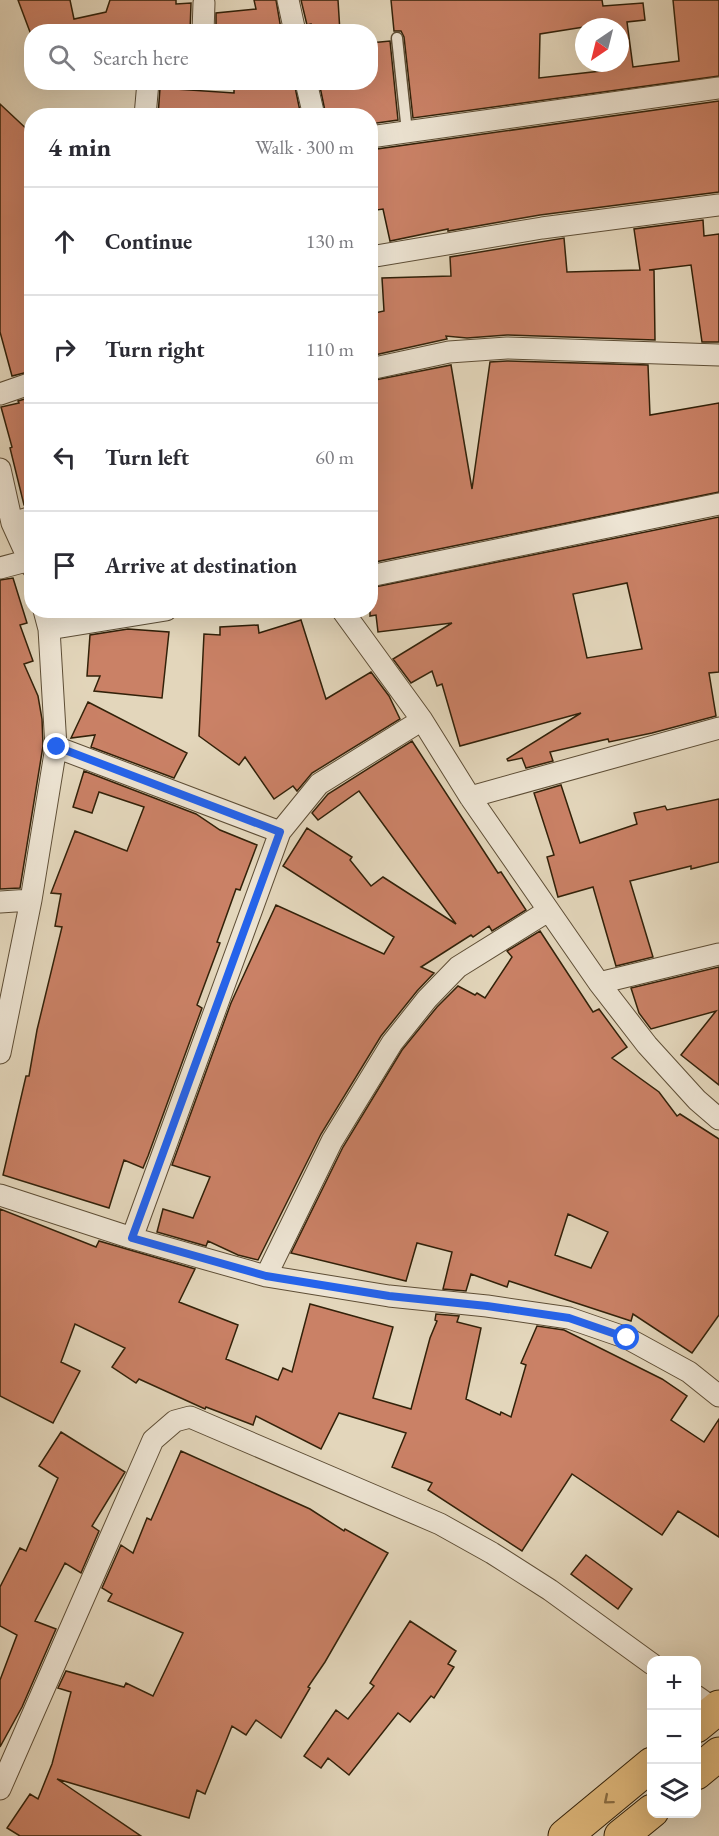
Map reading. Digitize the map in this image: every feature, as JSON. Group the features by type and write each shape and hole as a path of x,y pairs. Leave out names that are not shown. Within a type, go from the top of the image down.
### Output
{"highway":[{"path":"701,1769 719,1754"},
{"path":"565,1836 647,1767"}],"street":[{"path":"288,0 293,24"},
{"path":"203,24 204,3"},
{"path":"378,136 719,88"},
{"path":"146,108 147,90"},
{"path":"308,90 312,108"},
{"path":"378,256 542,228 719,205"},
{"path":"378,367 449,352 507,348 719,355"},
{"path":"0,394 24,386"},
{"path":"0,469 22,520"},
{"path":"378,574 719,504"},
{"path":"0,568 24,564"},
{"path":"0,1053 31,900 57,747 47,620 71,618"},
{"path":"348,618 422,720 470,797 599,982 648,1045 697,1100 719,1119"},
{"path":"132,1238 280,832 320,784 422,720"},
{"path":"470,797 719,728"},
{"path":"57,747 280,832"},
{"path":"0,902 31,900"},
{"path":"266,1276 332,1141 392,1043 427,999 458,967 548,911"},
{"path":"599,982 719,954"},
{"path":"0,1195 132,1238 266,1276 389,1296 487,1306 569,1318 627,1338 689,1372 719,1395"},
{"path":"0,1789 153,1440 175,1421 190,1418 440,1524 492,1553 550,1590 647,1661"}],"lane":[{"path":"397,38 407,132"}],"building":[{"path":"18,0 70,0 74,19 106,12 110,0 176,0 176,4 191,3 190,24 27,24"},
{"path":"254,0 276,0 280,24 216,24 216,13 256,9"},
{"path":"301,0 338,0 340,24 307,24"},
{"path":"391,0 602,0 603,6 643,3 645,20 629,22 629,18 575,18 575,28 540,34 539,78 592,72 629,72 629,37 633,67 679,61 673,0 719,0 719,76 413,118 404,37 401,31 394,31"},
{"path":"390,41 398,120 378,123 378,108 324,108 321,90 378,90 378,42"},
{"path":"160,90 234,93 234,90 296,90 299,108 159,108"},
{"path":"719,101 719,192 540,215 448,231 448,229 390,241 383,209 378,210 378,149"},
{"path":"0,104 24,126 24,373 12,376 0,332"},
{"path":"703,220 704,236 719,234 719,342 702,342 691,265 649,270 654,270 655,340 507,335 467,338 446,336 447,339 378,354 378,312 384,311 382,278 451,276 450,257 564,238 567,272 640,270 634,229"},
{"path":"490,362 648,365 650,415 719,403 719,492 378,561 378,379 451,365 472,489"},
{"path":"24,399 24,505 1,407 19,403 18,401"},
{"path":"719,517 719,672 709,673 716,716 652,733 609,742 608,739 550,752 553,761 526,768 522,758 508,761 507,759 581,713 460,746 442,684 437,686 432,671 411,683 393,659 452,623 378,632 378,586","holes":["627,583 642,649 587,658 573,594"]},
{"path":"13,578 27,623 20,625 33,661 24,664 38,696 43,746 20,888 0,889 0,580"},
{"path":"301,620 326,699 371,672 389,696 400,719 312,773 297,791 293,786 274,799 245,757 239,765 199,736 204,634 220,635 220,627 258,625 259,633"},
{"path":"128,629 169,632 162,698 94,691 100,676 87,676 90,635"},
{"path":"88,702 187,753 174,778 91,747 95,735 71,738"},
{"path":"412,741 498,873 501,872 526,910 492,931 489,926 473,937 471,935 421,967 434,973 381,1036 321,1134 258,1260 238,1255 208,1241 206,1246 157,1232 163,1209 193,1218 210,1177 172,1165 231,1003 276,905 384,954 394,937 283,866 307,828 352,857 350,860 371,886 383,877 456,924 359,791 318,820 312,813 328,794"},
{"path":"84,771 196,814 220,830 257,845 240,890 236,889 217,942 220,943 197,1005 202,1008 148,1156 143,1168 124,1160 109,1208 3,1175 26,1076 29,1076 37,1030 62,927 55,926 61,894 51,893 75,831 127,851 144,807 99,792 92,813 73,807"},
{"path":"561,785 580,843 637,824 634,813 665,806 667,810 719,799 719,862 691,869 691,866 630,881 653,957 616,966 593,887 558,897 547,857 554,855 534,793"},
{"path":"540,931 593,1012 599,1009 627,1047 612,1058 659,1092 677,1116 680,1114 719,1139 719,1315 692,1353 633,1314 631,1321 509,1281 507,1287 471,1274 466,1291 443,1289 452,1252 417,1243 406,1281 291,1253 343,1147 402,1050 437,1007 458,986 485,998 512,957 507,951","holes":["568,1214 608,1232 591,1268 555,1255"]},
{"path":"719,967 719,1085 681,1055 716,1011 651,1029 639,1013 631,988"},
{"path":"0,1209 96,1247 99,1241 195,1269 179,1302 238,1325 226,1359 278,1380 283,1368 292,1372 310,1304 393,1327 373,1398 411,1409 430,1338 437,1321 435,1320 436,1314 459,1316 457,1322 481,1328 466,1399 500,1415 501,1412 511,1417 526,1365 521,1363 537,1326 564,1330 662,1379 687,1396 671,1420 704,1442 719,1419 719,1537 678,1511 662,1535 572,1474 522,1551 428,1490 432,1483 392,1467 406,1433 339,1413 321,1449 256,1416 253,1425 206,1407 205,1409 139,1379 136,1383 112,1367 125,1348 75,1324 61,1362 80,1371 53,1423 0,1396"},
{"path":"61,1432 125,1472 92,1526 99,1531 81,1573 65,1563 35,1621 56,1629 22,1707 0,1747 0,1680 17,1635 0,1626 0,1587 20,1548 26,1551 58,1478 39,1466"},
{"path":"181,1451 310,1509 344,1531 345,1529 388,1553 308,1687 310,1688 281,1738 256,1720 246,1735 232,1726 205,1794 197,1790 189,1818 57,1779 141,1836 20,1836 7,1828 30,1794 38,1799 52,1764 71,1692 58,1688 66,1671 124,1687 126,1683 153,1696 183,1633 108,1601 112,1594 102,1588 121,1545 133,1553 147,1518 151,1520"},
{"path":"586,1555 632,1589 618,1609 571,1574"},
{"path":"410,1621 456,1651 448,1664 454,1667 434,1698 431,1696 410,1722 398,1713 349,1775 328,1758 321,1768 304,1756 336,1710 348,1719 374,1686 370,1683"}],"route":[{"path":"57,747 280,832 132,1238 266,1276 389,1296 487,1306 569,1318 627,1338"}]}
